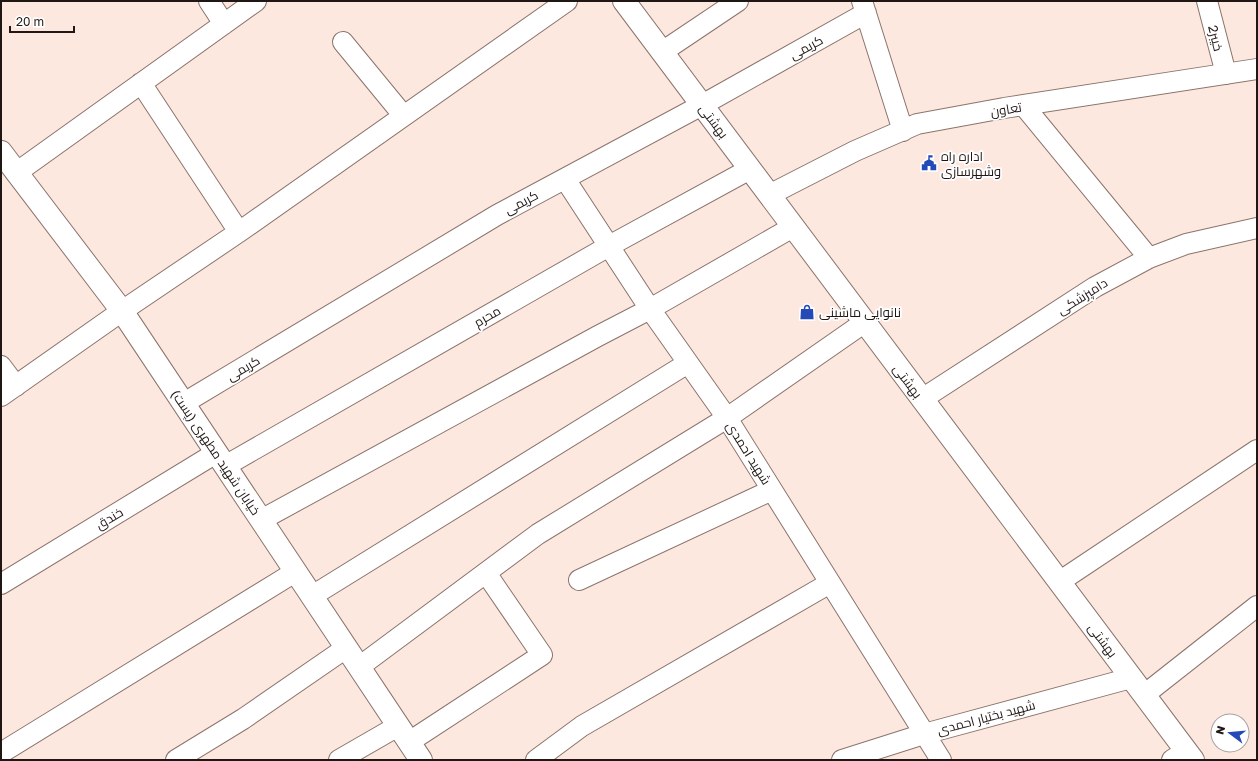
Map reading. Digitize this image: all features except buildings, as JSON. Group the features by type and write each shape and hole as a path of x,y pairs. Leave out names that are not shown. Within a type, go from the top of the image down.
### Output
{"street":[{"path":"209,1 224,24"},
{"path":"16,173 256,1"},
{"path":"1,366 8,391 122,311 239,232 403,115 567,1"},
{"name":"بهشتی","path":"624,1 1144,695 1184,757"},
{"path":"662,52 738,1"},
{"name":"خیبر2","path":"1207,1 1226,74"},
{"path":"864,7 903,131"},
{"name":"کریمی","path":"184,403 490,219 702,105 864,7"},
{"path":"343,42 403,115"},
{"name":"تعاون","path":"769,195 855,151 917,124 1257,69"},
{"path":"141,83 239,232"},
{"path":"1024,106 1149,258"},
{"name":"خیابان شهید مطهری (پست)","path":"1,152 122,311 421,760"},
{"name":"محرم","path":"221,459 750,169"},
{"name":"شهید احمدی","path":"565,179 650,309 727,418 941,760"},
{"path":"261,520 650,309 793,227"},
{"name":"دامپزشکی","path":"922,399 1095,286 1149,258 1186,244 1257,228"},
{"path":"359,667 538,534 727,418 865,322"},
{"path":"312,596 688,363"},
{"path":"1059,582 1257,450"},
{"name":"خندق","path":"1,584 221,459"},
{"path":"579,580 772,490"},
{"path":"1,753 296,572"},
{"path":"339,760 404,734 542,655 486,573"},
{"path":"536,760 582,726 830,583"},
{"path":"1144,695 1257,606"},
{"path":"176,760 243,719 346,648"},
{"name":"شهید بختیار احمدی","path":"842,760 924,734 1131,678"}],"place":[{"name":"اداره راه وشهرسازی","path":"929,163"},
{"name":"نانوایی ماشینی","path":"807,312"}]}
